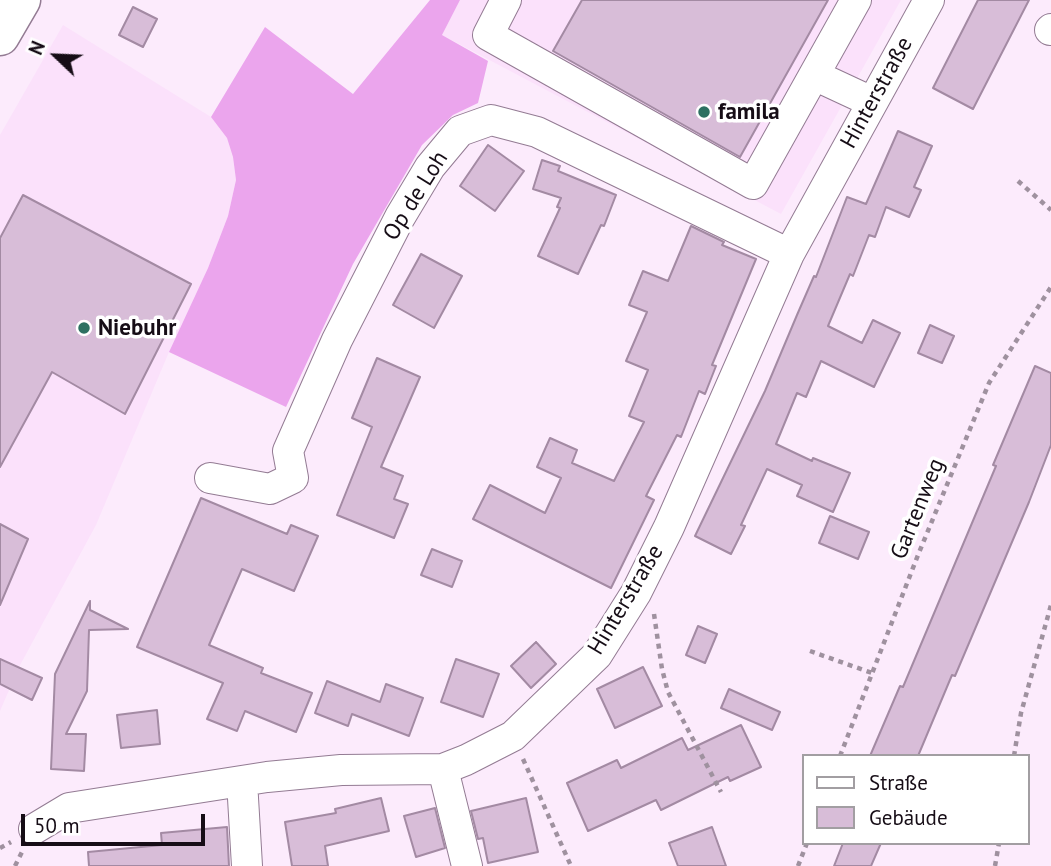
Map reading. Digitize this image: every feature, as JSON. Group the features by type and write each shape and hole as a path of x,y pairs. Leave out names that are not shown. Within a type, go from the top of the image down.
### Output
{"main road":[{"path":"0,36 21,0"}],"street":[{"path":"506,0 488,35 753,184 856,0"},
{"name":"Hinterstraße","path":"34,829 69,808 242,781 341,770 443,769 513,736 597,655 636,593 669,527 789,254 929,0"},
{"path":"814,75 872,102"},
{"name":"Op de Loh","path":"210,478 270,489 293,478 288,451 337,340 406,207 430,167 460,131 491,120 537,132 789,254"},
{"path":"443,769 467,866"},
{"path":"242,781 247,866"}],"path":[{"path":"1018,181 1051,210"},
{"name":"Gartenweg","path":"841,754 918,555 989,383 1051,287"},
{"path":"636,593 653,607 668,692 721,792"},
{"path":"1014,754 1021,713 1051,605"},
{"path":"810,651 872,673"},
{"path":"513,736 571,866"},
{"path":"798,866 806,845"},
{"path":"995,866 999,845"}],"shaded area":[{"path":"430,0 460,0 442,35 488,61 478,103 453,115 422,145 353,264 286,407 169,352 208,268 228,216 236,180 227,138 211,117 265,27 353,94"},
{"path":"460,0 901,0 781,214 442,35"},
{"path":"63,25 211,117 227,138 236,180 228,216 208,268 169,352 96,525 19,667 0,711 0,135"}],"building":[{"name":"famila","path":"582,0 828,0 740,157 553,51"},
{"path":"978,0 1029,0 973,109 933,88"},
{"path":"133,7 157,19 143,47 119,35"},
{"path":"898,131 932,146 914,187 921,190 909,217 886,207 875,237 869,235 853,276 850,274 828,326 862,343 873,320 900,333 874,387 821,361 806,397 797,393 776,444 812,461 813,458 850,473 833,512 797,496 802,485 767,469 741,525 745,526 731,554 695,536 765,391 814,276 816,277 847,197 866,204"},
{"path":"488,145 524,171 495,211 460,186"},
{"path":"542,160 560,166 558,171 616,195 604,226 601,225 578,274 538,256 560,208 557,207 561,198 533,189"},
{"name":"Niebuhr","path":"23,195 191,284 125,414 52,372 0,467 0,238"},
{"path":"691,226 724,242 722,245 756,259 712,365 716,366 705,394 699,391 681,437 677,435 646,496 654,500 611,588 473,519 490,485 545,513 561,478 537,467 550,438 577,450 572,463 614,481 644,422 629,416 648,370 626,361 647,312 629,305 643,271 668,281"},
{"path":"421,254 462,276 434,328 393,305"},
{"path":"930,325 954,336 942,363 918,353"},
{"path":"377,358 420,377 381,467 403,476 394,499 408,504 394,538 337,515 372,427 352,418"},
{"path":"1035,366 1051,373 1051,445 955,676 952,675 919,754 871,754 900,686 903,687 996,466 993,465"},
{"path":"201,498 287,534 291,525 318,536 294,591 242,569 209,645 263,668 261,673 312,693 296,732 245,711 237,731 207,719 223,683 137,647"},
{"path":"830,516 869,532 858,559 819,543"},
{"path":"0,524 28,539 0,605"},
{"path":"432,549 462,561 452,587 421,575"},
{"path":"90,601 90,610 128,629 89,630 87,691 66,734 86,734 84,771 51,769 55,674"},
{"path":"698,626 717,634 705,663 686,655"},
{"path":"536,642 556,664 531,688 511,666"},
{"path":"0,659 42,678 32,700 0,684"},
{"path":"456,659 499,674 483,717 441,702"},
{"path":"643,667 662,706 615,728 597,689"},
{"path":"327,681 380,702 386,684 423,698 409,736 352,714 348,726 315,713"},
{"path":"729,689 780,712 772,730 721,708"},
{"path":"157,710 160,744 121,748 117,715"},
{"path":"741,725 761,767 730,781 728,777 661,810 656,800 588,831 567,783 617,760 621,768 682,738 688,750"},
{"path":"381,798 389,831 325,846 328,866 292,866 285,822 336,813 335,809"},
{"path":"526,798 538,852 488,863 483,838 478,839 471,811"},
{"path":"435,808 445,848 416,857 404,816"},
{"path":"227,827 229,866 89,866 88,852 162,845 161,833"},
{"path":"712,827 726,866 678,866 669,843"},
{"path":"842,845 880,845 871,866 834,866"}],"place":[{"name":"famila","path":"704,112"},
{"name":"Niebuhr","path":"84,328"}]}
